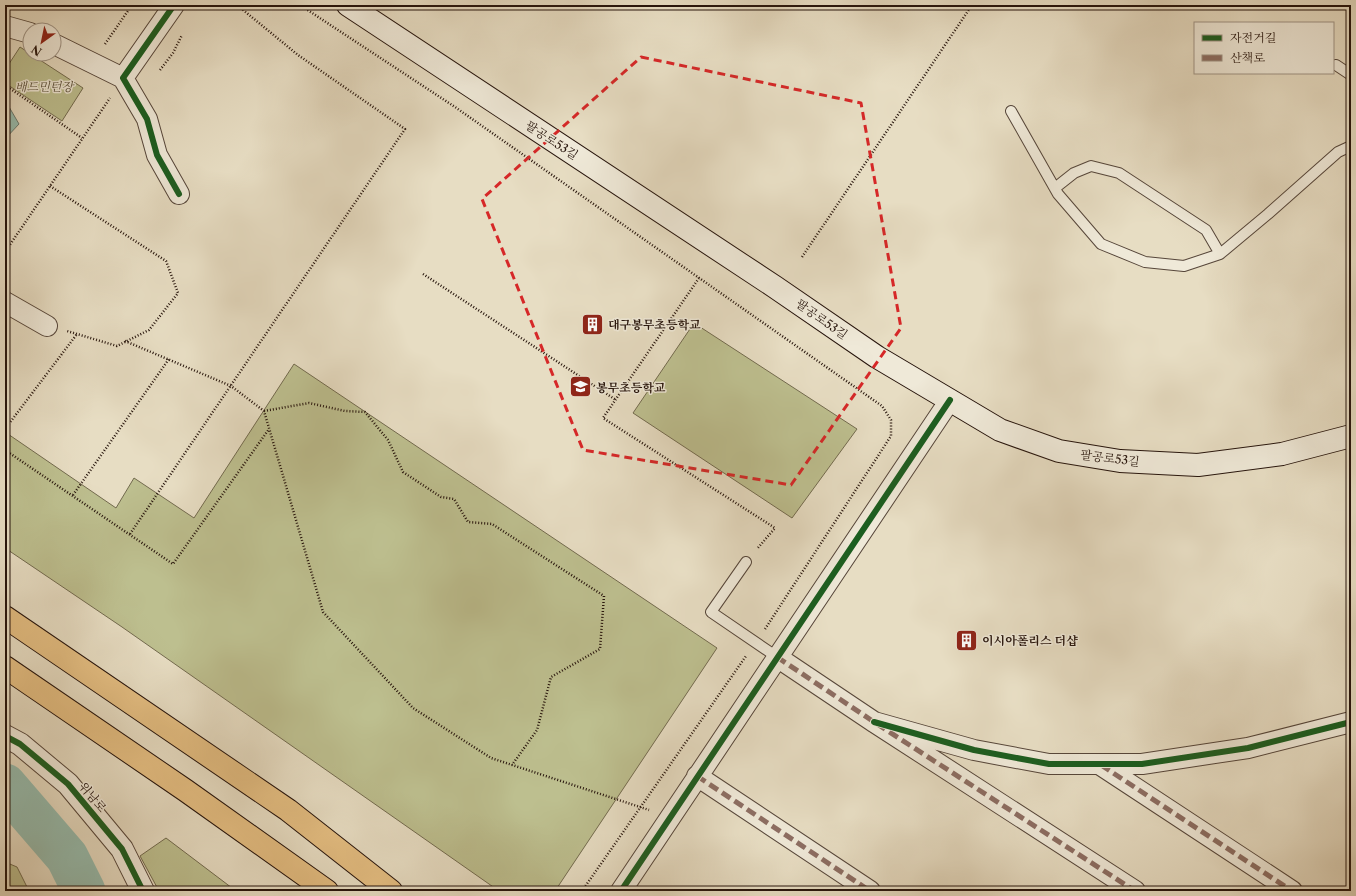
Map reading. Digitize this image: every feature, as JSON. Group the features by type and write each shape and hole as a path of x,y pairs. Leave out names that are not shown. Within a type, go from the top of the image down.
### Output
{"highway":[{"path":"5,617 288,810 391,891"},
{"path":"5,667 185,790 327,891"}],"main road":[{"name":"팔공로53길","path":"348,5 775,286 877,357 1000,430 1059,451 1120,461 1198,465 1282,454 1351,436"},
{"name":"위남로","path":"5,736 20,744 68,784 122,849 143,891"}],"street":[{"path":"124,78 174,5"},
{"path":"5,26 22,31"},
{"path":"62,48 124,78 147,119 157,154 179,194"},
{"path":"5,302 47,326"},
{"path":"621,891 950,400"},
{"path":"778,657 874,722 1135,891"},
{"path":"874,722 974,750 1050,764 1142,764 1248,748 1350,723"},
{"path":"1099,764 1292,891"},
{"path":"697,776 870,891"}],"lane":[{"path":"1336,64 1351,75"},
{"path":"1011,112 1058,194 1101,244 1145,262 1184,266 1220,254 1338,152 1351,146"},
{"path":"1055,188 1074,173 1091,166 1119,173 1206,230 1220,254"},
{"path":"746,562 711,612 778,657"}],"path":[{"path":"105,44 132,5"},
{"path":"130,534 405,129 298,55 237,5"},
{"path":"300,5 455,107 882,406 891,420 891,436 762,632"},
{"path":"802,257 972,5"},
{"path":"6,249 124,78"},
{"path":"5,85 82,138"},
{"path":"47,326 117,346 150,330 178,293 166,261 50,186"},
{"path":"423,274 616,400"},
{"path":"699,278 603,418 775,528 746,562"},
{"path":"5,429 77,334"},
{"path":"125,341 231,386 264,412 323,612 413,708 491,758 670,817"},
{"path":"73,496 169,359"},
{"path":"264,412 309,403 345,411 365,412 388,440 403,472 441,497 454,500 468,522 492,524 604,596 600,649 551,678 537,730 512,765"},
{"path":"5,450 173,564 269,429"},
{"path":"582,891 749,652"}],"highlighted area":[{"path":"641,57 861,103 901,328 791,485 583,450 482,199"}],"green space":[{"name":"배드민턴장","path":"20,47 22,48 22,62 43,62 83,88 62,121 5,83 5,70"},
{"path":"694,323 857,429 792,518 633,413"},
{"path":"294,364 717,648 555,891 499,891 122,627 5,548 5,432 116,508 134,478 194,518"},
{"path":"166,838 236,891 159,891 140,856"},
{"path":"5,862 17,867 29,891 5,891"}],"shaded area":[{"path":"5,100 19,124 5,139"}],"waterway":[{"path":"5,785 67,857 84,891"}],"marked path":[{"path":"777,657 874,722 1135,891"},
{"path":"1101,765 1292,891"},
{"path":"697,776 870,891"}],"cycle path":[{"path":"174,5 123,78 147,119 157,155 179,194"},
{"path":"621,891 950,400"},
{"path":"874,722 974,750 1049,764 1142,764 1248,748 1351,722"},
{"path":"5,736 20,744 68,784 122,849 143,891"}],"place":[{"name":"대구봉무초등학교","path":"593,324"},
{"name":"봉무초등학교","path":"581,387"},
{"name":"이시아폴리스 더샵","path":"966,640"}]}
